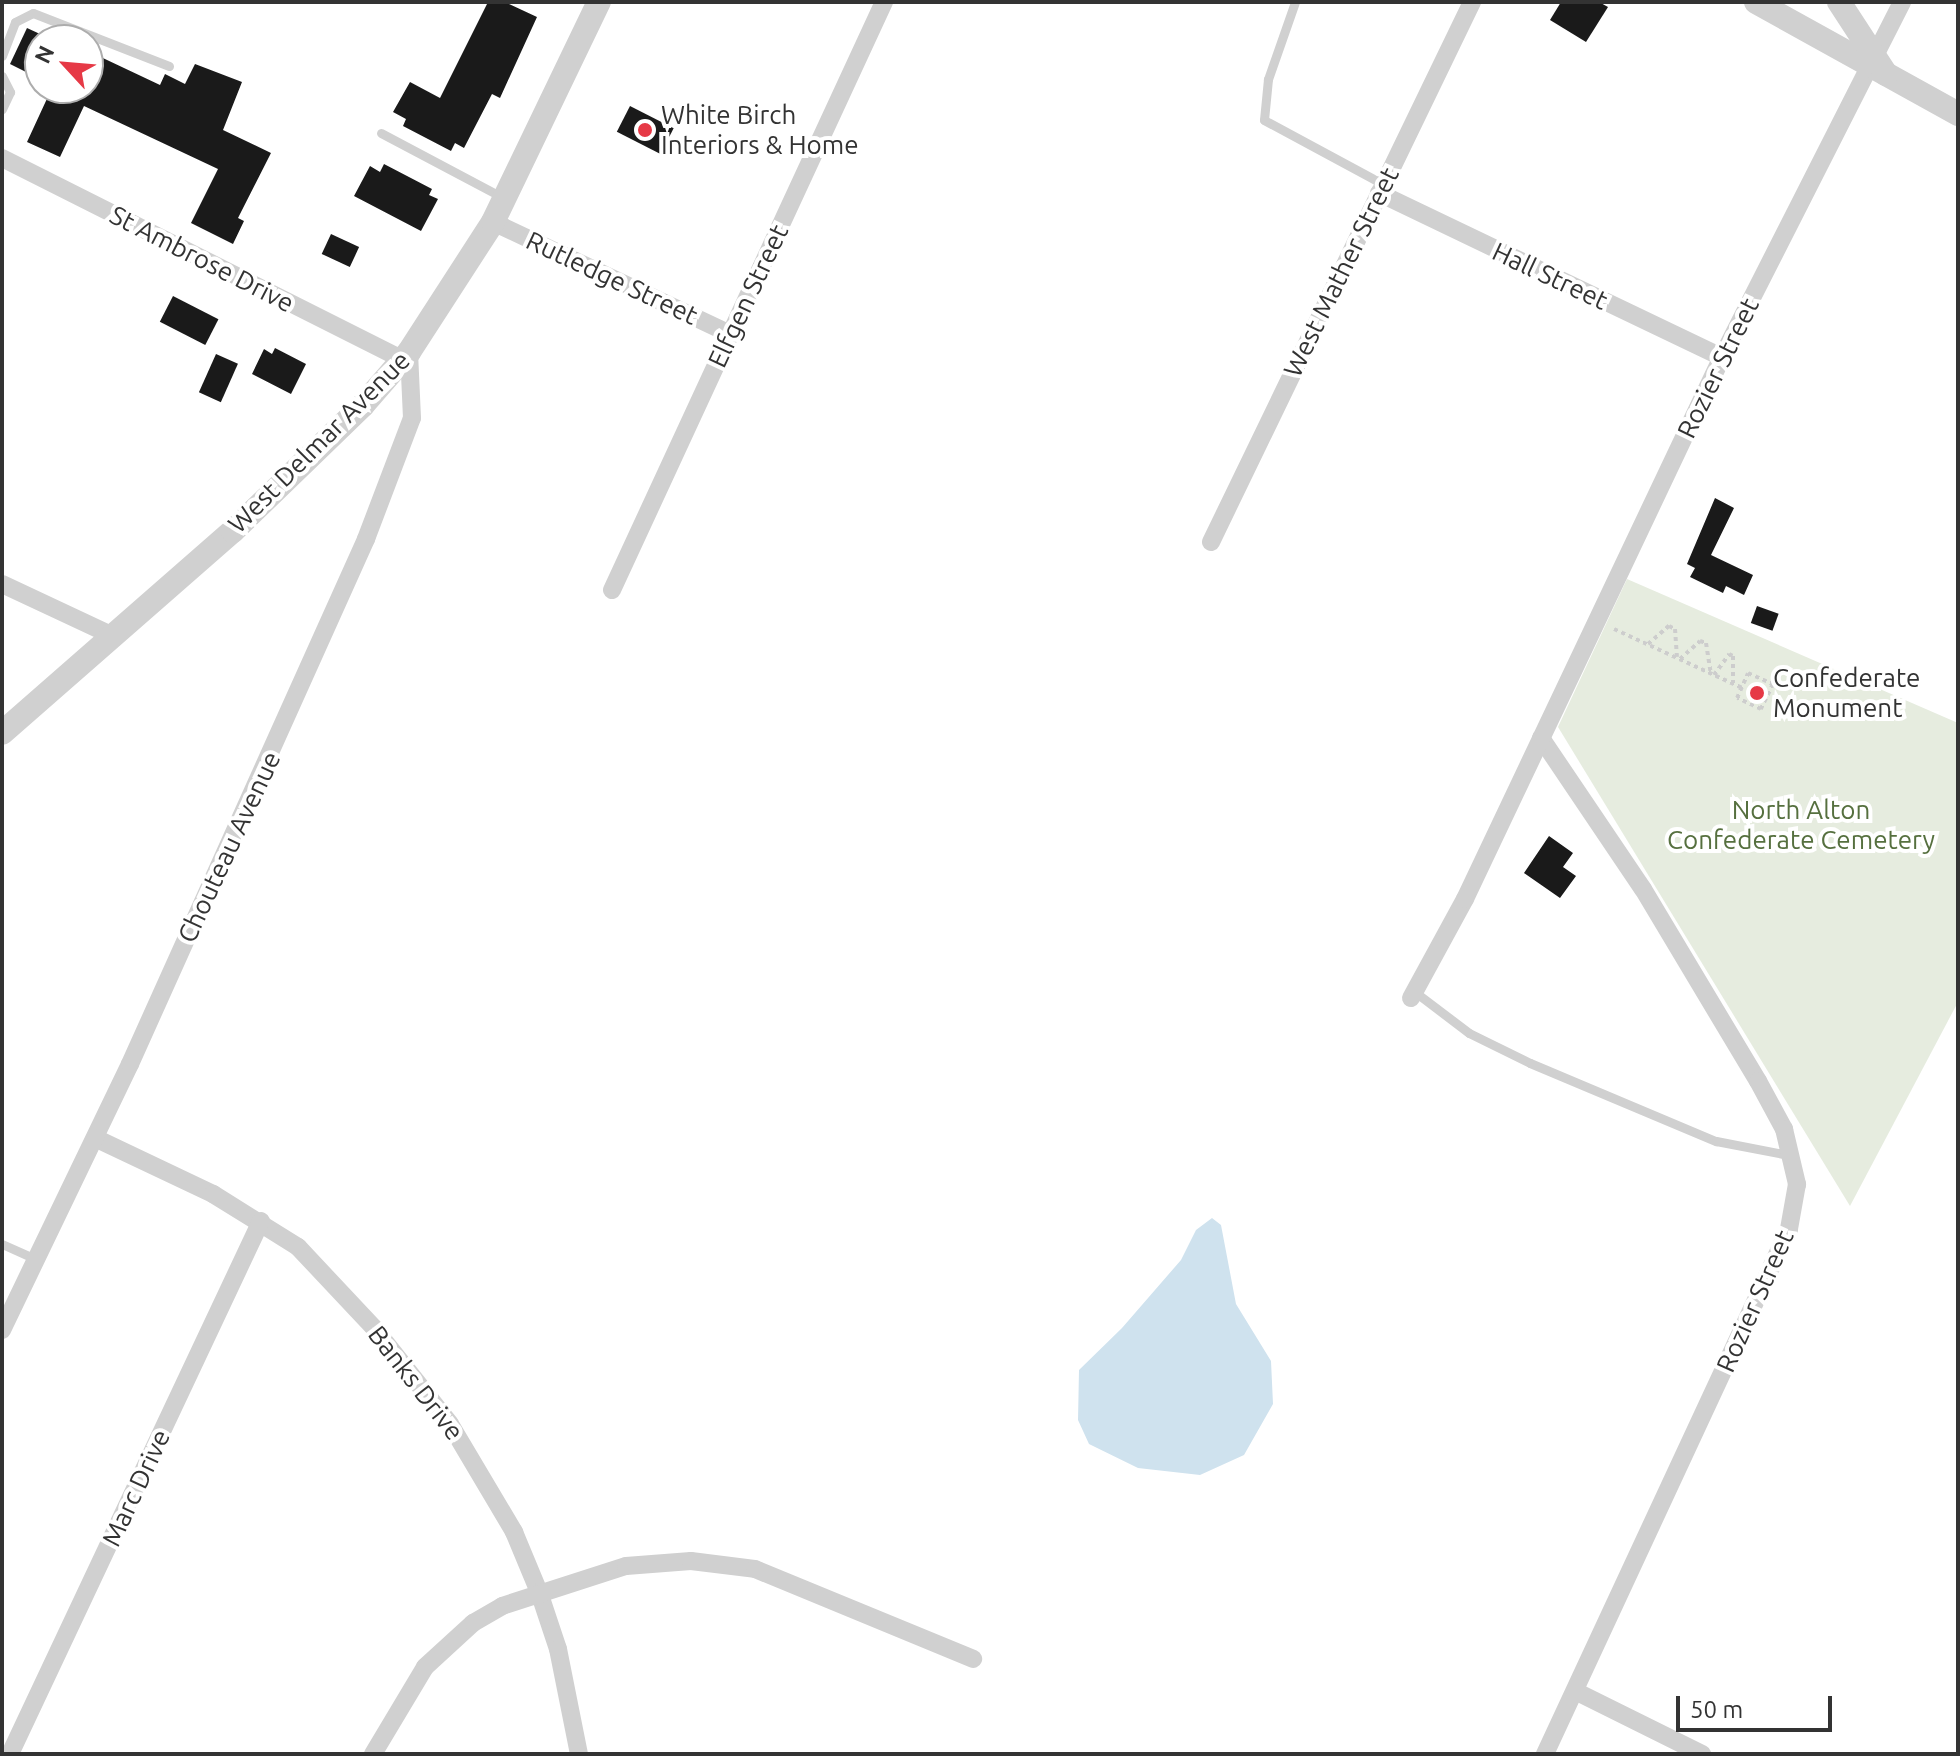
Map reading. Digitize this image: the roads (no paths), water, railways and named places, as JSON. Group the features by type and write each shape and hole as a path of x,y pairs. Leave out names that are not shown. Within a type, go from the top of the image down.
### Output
{"street":[{"name":"Elfgen Street","path":"612,590 884,2"},
{"name":"West Mather Street","path":"1211,542 1472,2"},
{"path":"1756,2 1958,114"},
{"path":"1839,2 1876,66"},
{"name":"Rozier Street","path":"1413,995 1541,738 1722,357 1876,66 1902,2"},
{"name":"West Delmar Avenue","path":"2,733 316,452 406,356 493,222 596,3"},
{"name":"St Ambrose Drive","path":"2,158 406,356"},
{"name":"Hall Street","path":"1381,188 1722,357"},
{"name":"Rutledge Street","path":"493,222 730,334"},
{"name":"Chouteau Avenue","path":"2,1330 95,1138 366,539 412,418 406,356"},
{"path":"2,584 113,636"},
{"name":"Rozier Street","path":"1541,738 1643,889 1758,1081 1793,1155 1797,1184 1789,1229 1545,1754"},
{"name":"Banks Drive","path":"95,1138 261,1221 333,1281 450,1424 514,1532 539,1592 558,1649 579,1754"},
{"name":"Marc Drive","path":"10,1754 261,1221"},
{"path":"373,1754 403,1696 447,1644 502,1606 626,1566 723,1563 786,1579 973,1659"},
{"path":"1575,1691 1702,1754"}],"lane":[{"path":"1295,2 1268,79 1264,120 1381,188"},
{"path":"2,56 15,22 33,13 169,66"},
{"path":"2,76 10,92 2,109"},
{"path":"381,133 505,199"},
{"path":"1413,995 1469,1033 1530,1063 1716,1141 1793,1155"},
{"path":"2,1244 36,1259"}],"water":[{"path":"1212,1218 1221,1225 1236,1304 1271,1361 1273,1404 1244,1455 1200,1475 1138,1468 1089,1444 1078,1420 1079,1370 1122,1328 1181,1260 1196,1230"}],"place":[{"name":"White Birch Interiors & Home","path":"645,130"},
{"name":"Confederate Monument","path":"1757,693"}],"park label":[{"name":"North Alton Confederate Cemetery","path":"1801,825"}]}
